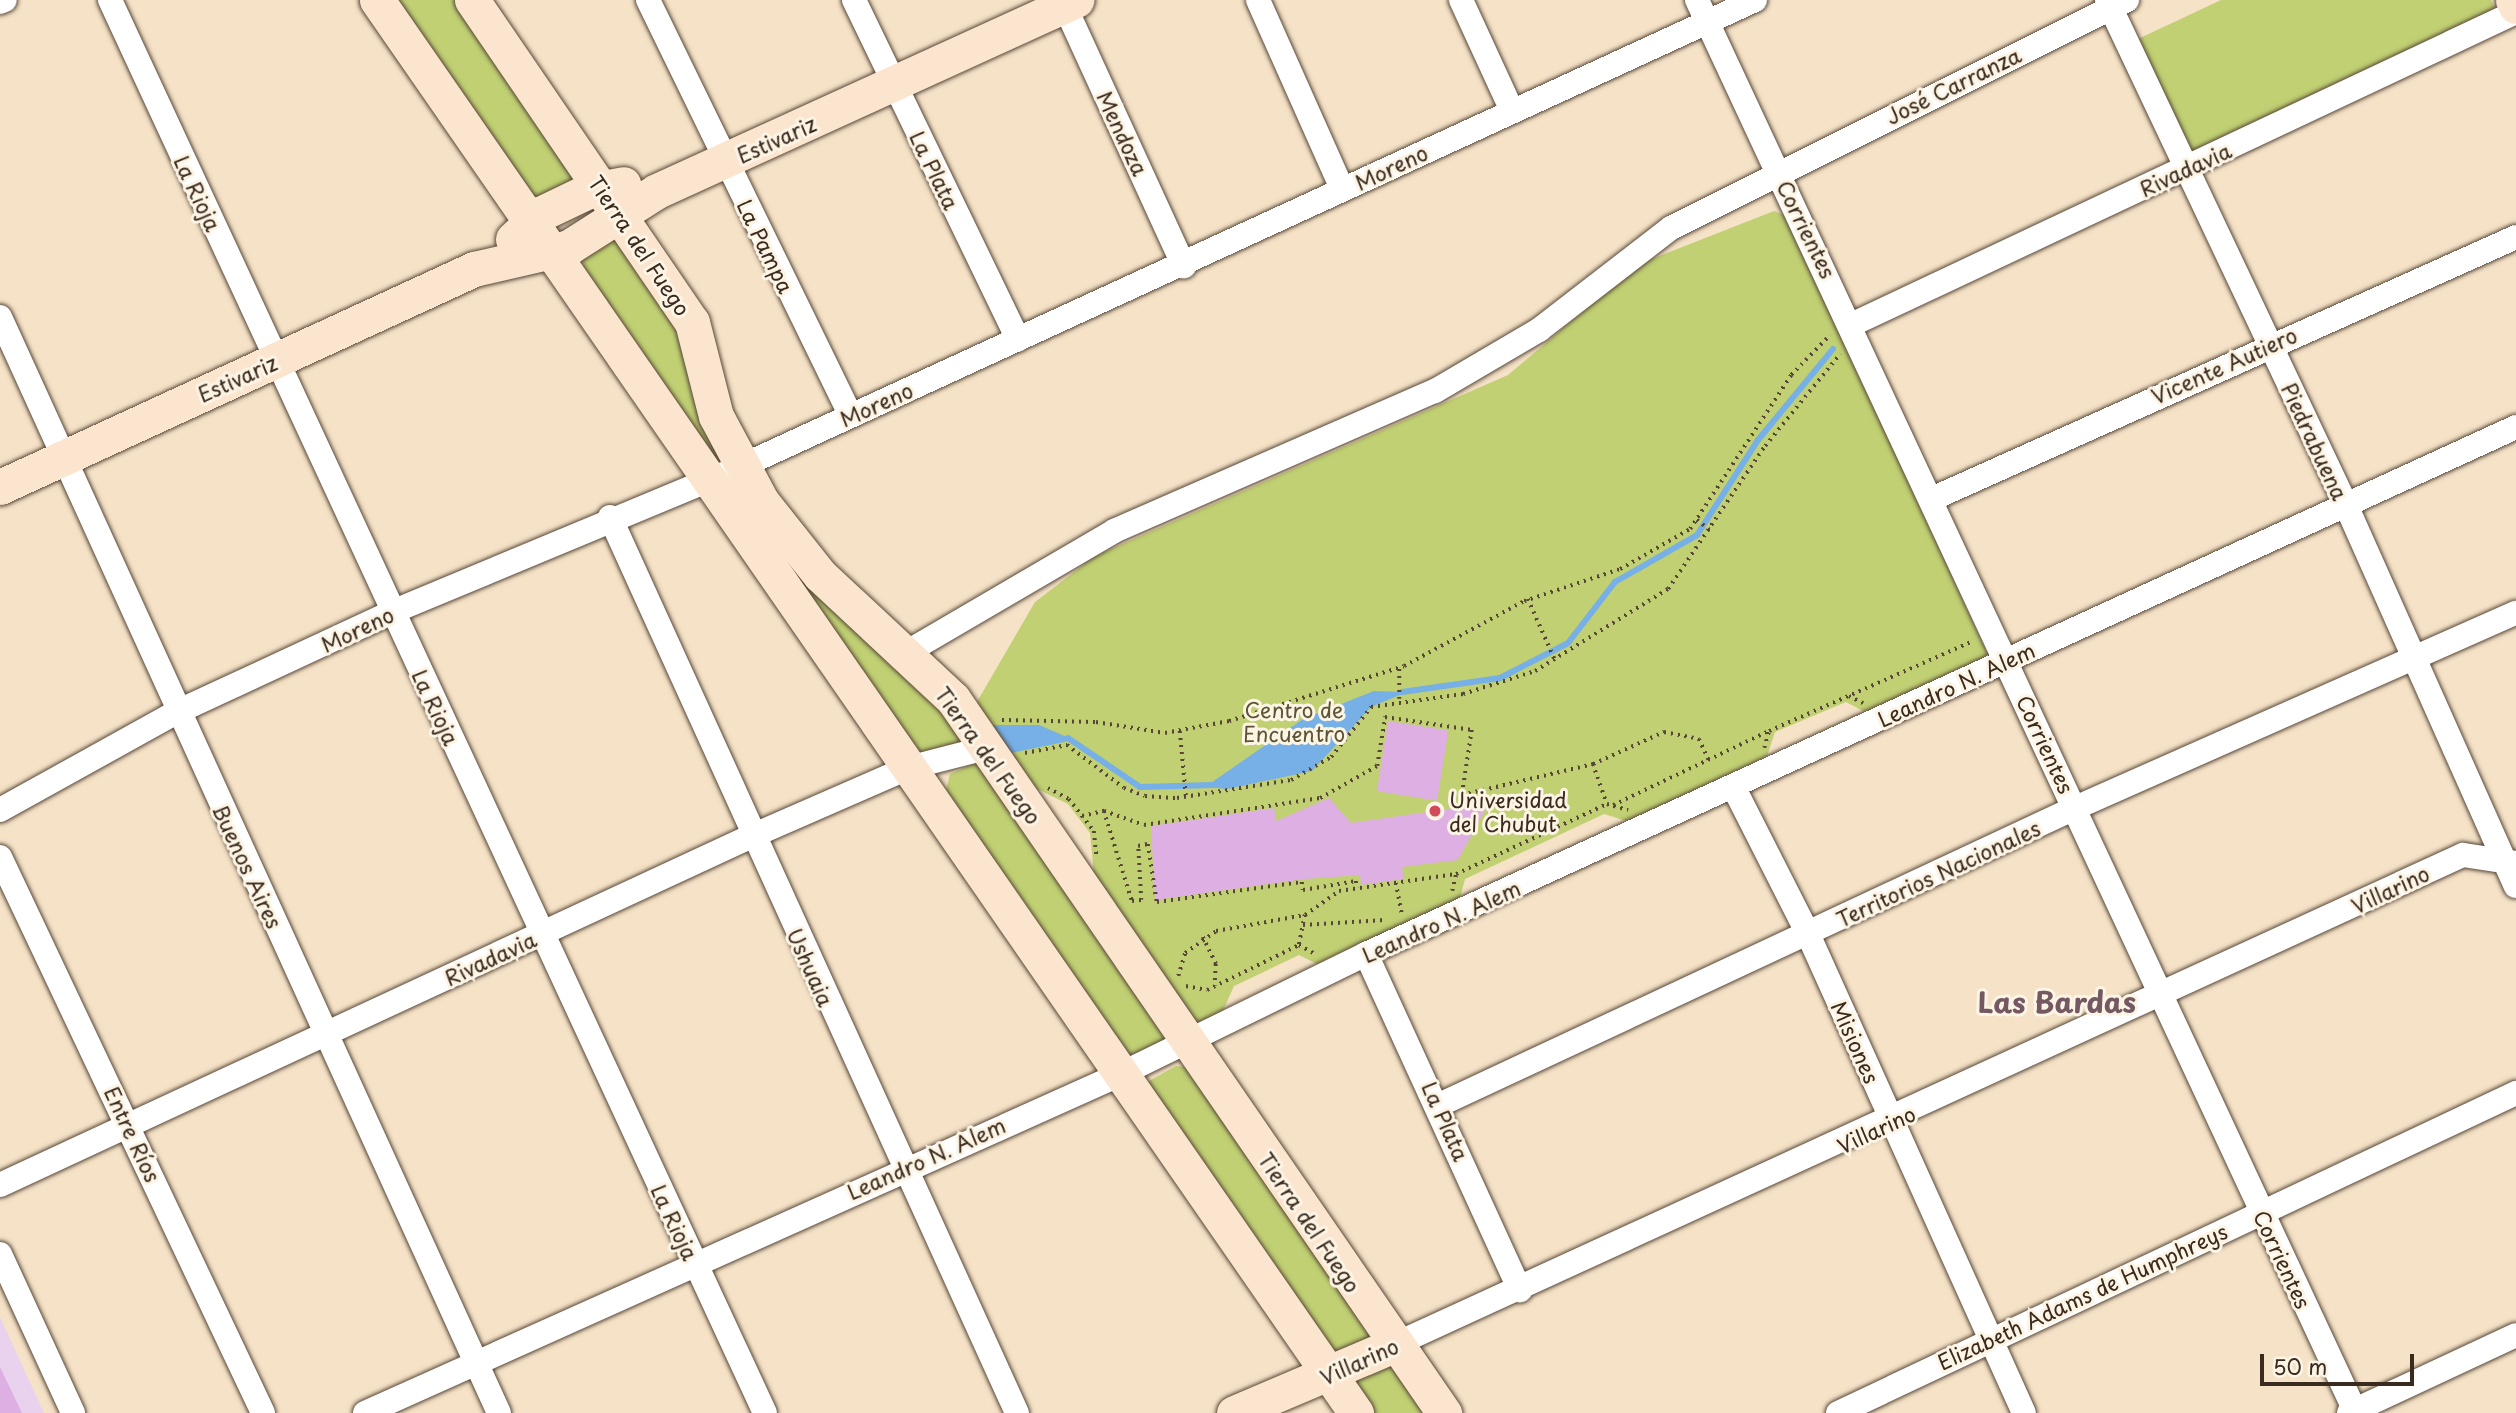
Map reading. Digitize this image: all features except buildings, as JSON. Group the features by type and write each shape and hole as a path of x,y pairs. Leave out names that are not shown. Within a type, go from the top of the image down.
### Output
{"street":[{"name":"La Rioja","path":"110,0 540,934 765,1413"},
{"path":"377,0 1119,1075 1356,1413"},
{"name":"Tierra del Fuego","path":"472,0 692,322 716,416 742,466 795,548 909,651 983,744 1394,1345 1444,1413"},
{"name":"La Pampa","path":"649,0 720,152 850,415"},
{"name":"La Plata","path":"854,0 1018,340"},
{"name":"Estivariz","path":"890,75 1027,0"},
{"path":"1258,0 1342,189"},
{"path":"1461,0 1512,111"},
{"name":"Moreno","path":"0,810 177,712 392,612 705,477 742,466 1184,266 1342,189 1512,111 1702,11 1755,0"},
{"path":"2513,0 2516,6"},
{"name":"Estivariz","path":"474,269 529,221 601,187 623,184 720,152 890,75 1068,2"},
{"name":"Mendoza","path":"1068,2 1184,266"},
{"name":"Piedrabuena","path":"2115,3 2187,168 2346,505 2412,658 2509,861 2516,886"},
{"name":"José Carranza","path":"909,651 1114,531 1435,391 1499,356 1671,228 1766,185 1779,171 2115,3"},
{"name":"Corrientes","path":"1702,11 1934,498 2353,1412"},
{"name":"Rivadavia","path":"1857,334 2187,168 2516,12"},
{"name":"Estivariz","path":"0,486 65,453 275,361 474,269 551,252 622,217 657,191 720,152"},
{"name":"Vicente Autiero","path":"1934,498 2269,344 2516,237"},
{"name":"Buenos Aires","path":"0,317 65,453 177,712 499,1413"},
{"name":"Leandro N. Alem","path":"365,1413 902,1167 1119,1075 1366,954 1734,788 2006,660 2516,427"},
{"name":"Ushuaia","path":"610,517 902,1167 1017,1413"},
{"name":"Territorios Nacionales","path":"1439,1105 2075,808 2516,613"},
{"name":"Rivadavia","path":"0,1185 752,836 908,768 983,744"},
{"name":"Misiones","path":"1734,788 1808,934 2024,1413"},
{"name":"Villarino","path":"1234,1413 1520,1290 1892,1122 2463,855 2509,861"},
{"name":"Entre Ríos","path":"0,857 263,1413"},
{"name":"La Plata","path":"1366,954 1439,1105 1520,1290"},
{"name":"Elizabeth Adams de Humphreys","path":"1838,1413 1989,1339 2516,1093"},
{"path":"0,1254 73,1413"},
{"path":"2353,1412 2516,1335"}],"path":[{"path":"983,744 1096,722 1180,731 1399,667 1528,599 1620,569 1679,538 1697,520 1812,347 1857,334"},
{"path":"983,744 1066,745 1124,788 1145,796 1186,796 1312,771 1371,707 1399,699 1498,685 1554,659 1668,589 1711,531 1765,446 1857,334"},
{"path":"1697,520 1711,531"},
{"path":"1528,599 1554,659"},
{"path":"1299,945 1215,986 1175,985 1185,953 1203,937 1305,915 1326,895 1456,874 1994,632"},
{"path":"1399,667 1399,699"},
{"path":"1082,816 1104,811 1144,825 1320,798 1377,766 1385,717 1472,730 1462,795 1593,764 1664,732 1699,738 1709,760"},
{"path":"1180,731 1186,796"},
{"path":"1763,755 1769,731"},
{"path":"1593,764 1610,804 1637,813"},
{"path":"1040,784 1069,799 1094,831 1098,871"},
{"path":"1104,811 1132,901 1141,900 1138,846 1148,844 1157,902 1302,882 1303,890 1356,881 1357,888"},
{"path":"1451,896 1456,874"},
{"path":"1396,883 1403,919"},
{"path":"1380,930 1415,913"},
{"path":"1299,945 1305,915"},
{"path":"1303,925 1403,919"},
{"path":"1203,937 1216,964 1215,986"},
{"path":"1299,945 1322,957"}],"shaded area":[{"path":"0,1317 44,1413 0,1413"}],"green space":[{"path":"389,0 460,0 579,180 536,205"},
{"path":"2221,0 2491,0 2497,14 2194,156 2138,39"},
{"name":"Centro de Encuentro","path":"1774,211 1786,216 1989,657 1869,714 1846,702 1775,732 1767,756 1630,822 1604,814 1465,879 1459,902 1321,966 1299,955 1234,986 1222,1013 1201,1023 1180,1011 1095,885 1090,833 1068,804 1025,783 974,707 1035,602 1095,556 1508,375 1639,264"},
{"path":"616,233 675,315 721,453 709,460 584,272 583,256"},
{"path":"744,496 894,654 962,737 955,745 918,756"},
{"path":"973,764 983,765 1167,1034 1162,1044 1125,1057 945,794 950,774"},
{"path":"1176,1066 1187,1067 1371,1327 1369,1342 1337,1361 1147,1090 1149,1081"},
{"path":"1379,1366 1393,1367 1431,1413 1372,1413 1355,1385 1356,1377"}],"water":[{"path":"1374,691 1407,692 1371,707 1312,771 1227,789 1205,787 1303,719"},
{"path":"991,725 1039,725 1074,740 1011,753"}],"waterway":[{"path":"1402,692 1500,678 1568,643 1615,582 1697,535 1758,440 1833,349"},
{"path":"1068,738 1140,787 1213,785"}],"place":[{"name":"Universidad del Chubut","path":"1435,811"}],"district":[{"name":"Las Bardas","path":"2057,1002"}]}
